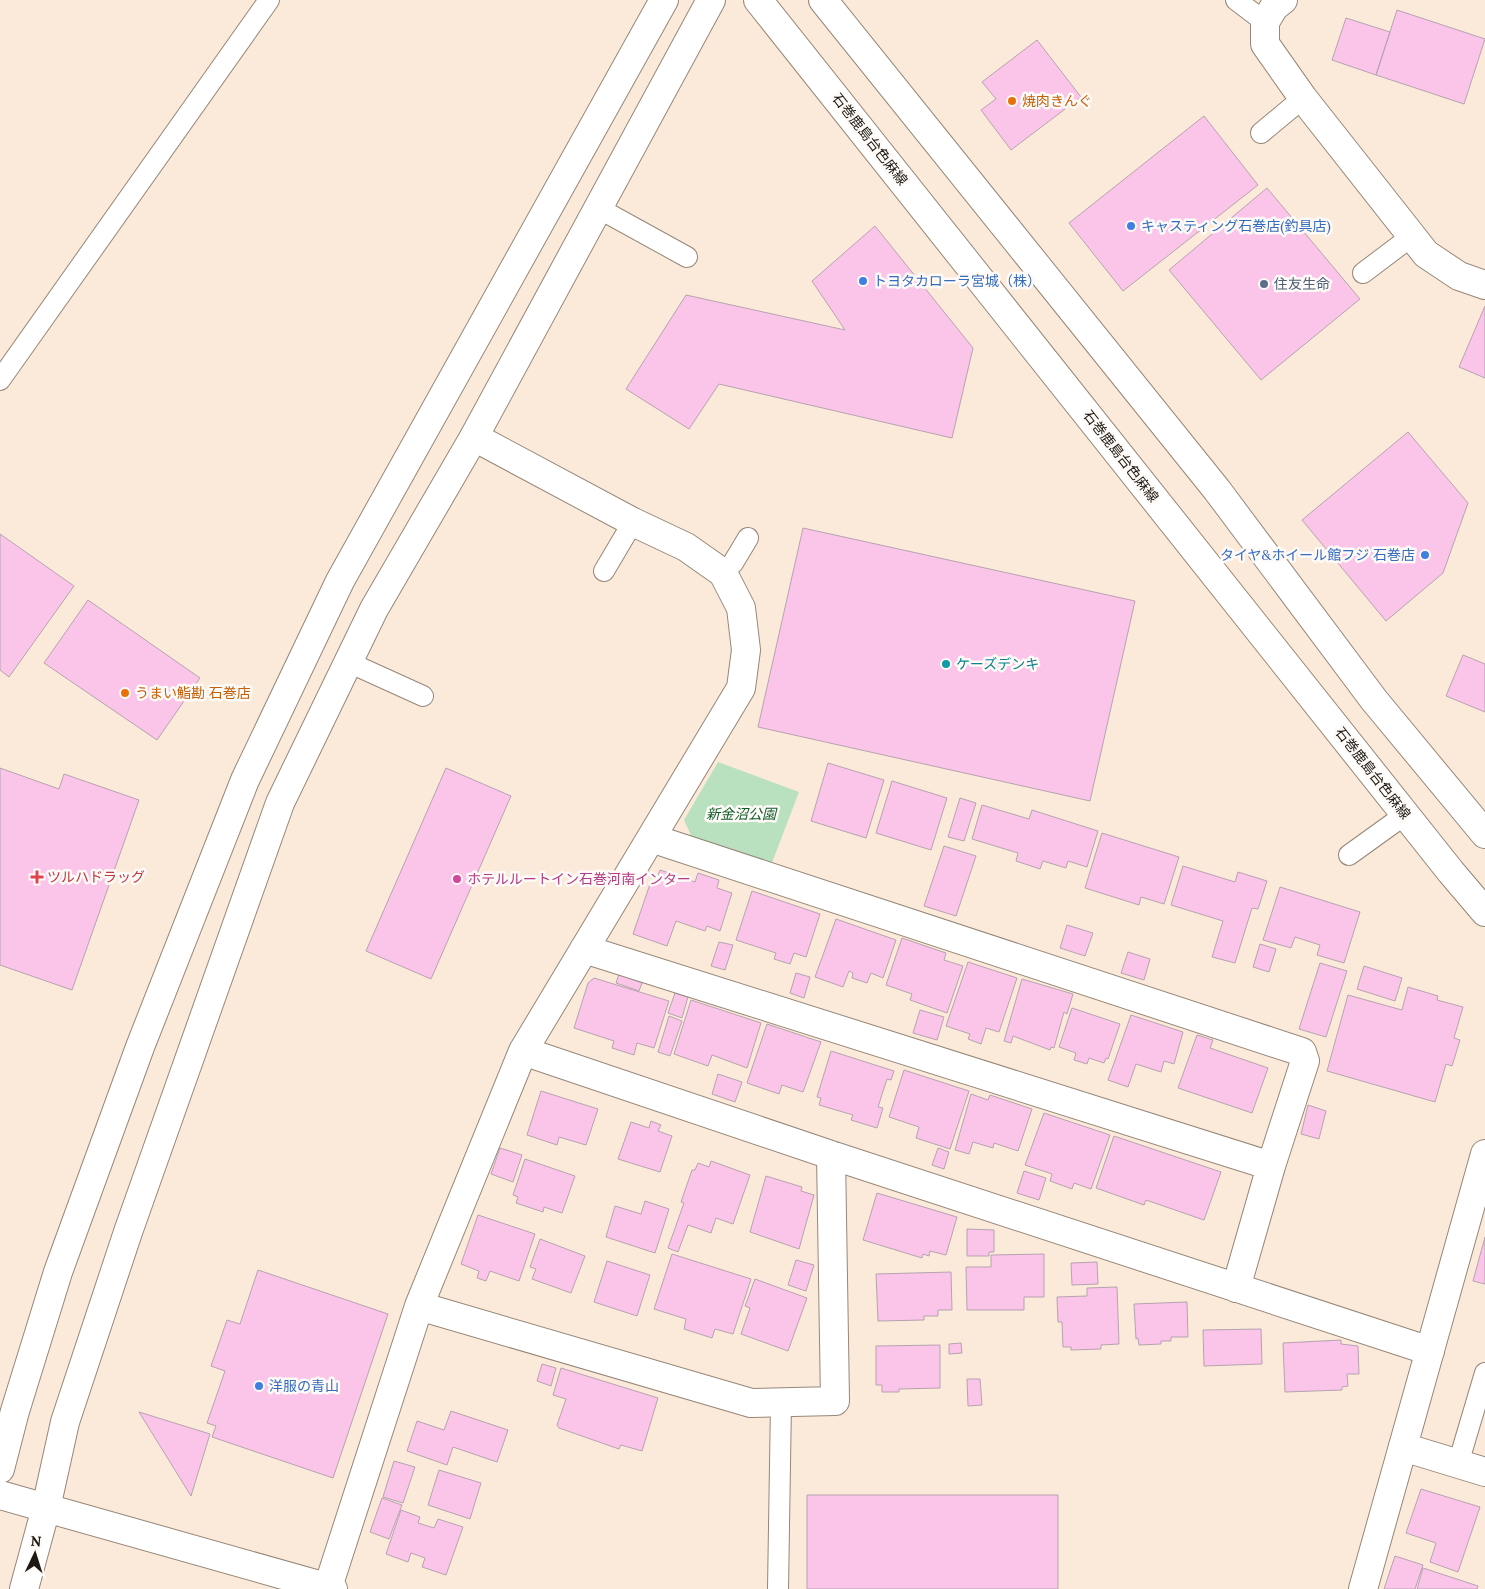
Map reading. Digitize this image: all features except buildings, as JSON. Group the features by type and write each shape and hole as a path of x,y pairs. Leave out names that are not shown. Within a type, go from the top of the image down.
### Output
{"street":[{"path":"0,1469 15,1412 58,1272 140,1047 245,780 340,581 664,0"},
{"path":"24,1589 71,1403 128,1232 280,803 374,609 474,437 711,0"},
{"name":"石巻鹿島台色麻線","path":"758,0 1485,912"},
{"path":"823,0 1217,490 1374,700 1485,834"},
{"path":"1283,0 1274,6 1265,22 1265,44 1303,98 1426,254 1459,276 1485,286"},
{"path":"0,1495 299,1584 330,1588 420,1306 523,1051 741,688 746,650 741,608 723,573 686,547 633,522 474,437"},
{"path":"651,838 1302,1052 1305,1061 1271,1166 1236,1288"},
{"path":"584,949 1271,1166"},
{"path":"523,1051 831,1155 1430,1351"},
{"path":"1362,1589 1485,1154"},
{"path":"420,1306 752,1402 835,1402 831,1155"},
{"path":"1402,1448 1485,1472"}],"lane":[{"path":"0,380 269,0"},
{"path":"1236,0 1265,22"},
{"path":"1261,133 1303,98"},
{"path":"598,208 687,257"},
{"path":"1363,273 1412,236"},
{"path":"604,571 633,522"},
{"path":"723,573 734,563 748,538"},
{"path":"348,662 423,696"},
{"path":"1349,855 1406,814"},
{"path":"1458,1464 1485,1373"},
{"path":"778,1589 781,1403"}],"green space":[{"name":"新金沼公園","path":"718,762 799,792 770,868 694,842 684,820"}],"place":[{"name":"焼肉きんぐ","path":"1012,101"},
{"name":"キャスティング石巻店(釣具店)","path":"1131,226"},
{"name":"トヨタカローラ宮城（株）","path":"863,281"},
{"name":"住友生命","path":"1264,284"},
{"name":"タイヤ&ホイール館フジ 石巻店","path":"1425,555"},
{"name":"ケーズデンキ","path":"946,664"},
{"name":"うまい鮨勘 石巻店","path":"125,693"},
{"name":"ツルハドラッグ","path":"37,877"},
{"name":"ホテルルートイン石巻河南インター","path":"457,879"},
{"name":"洋服の青山","path":"259,1386"}]}
